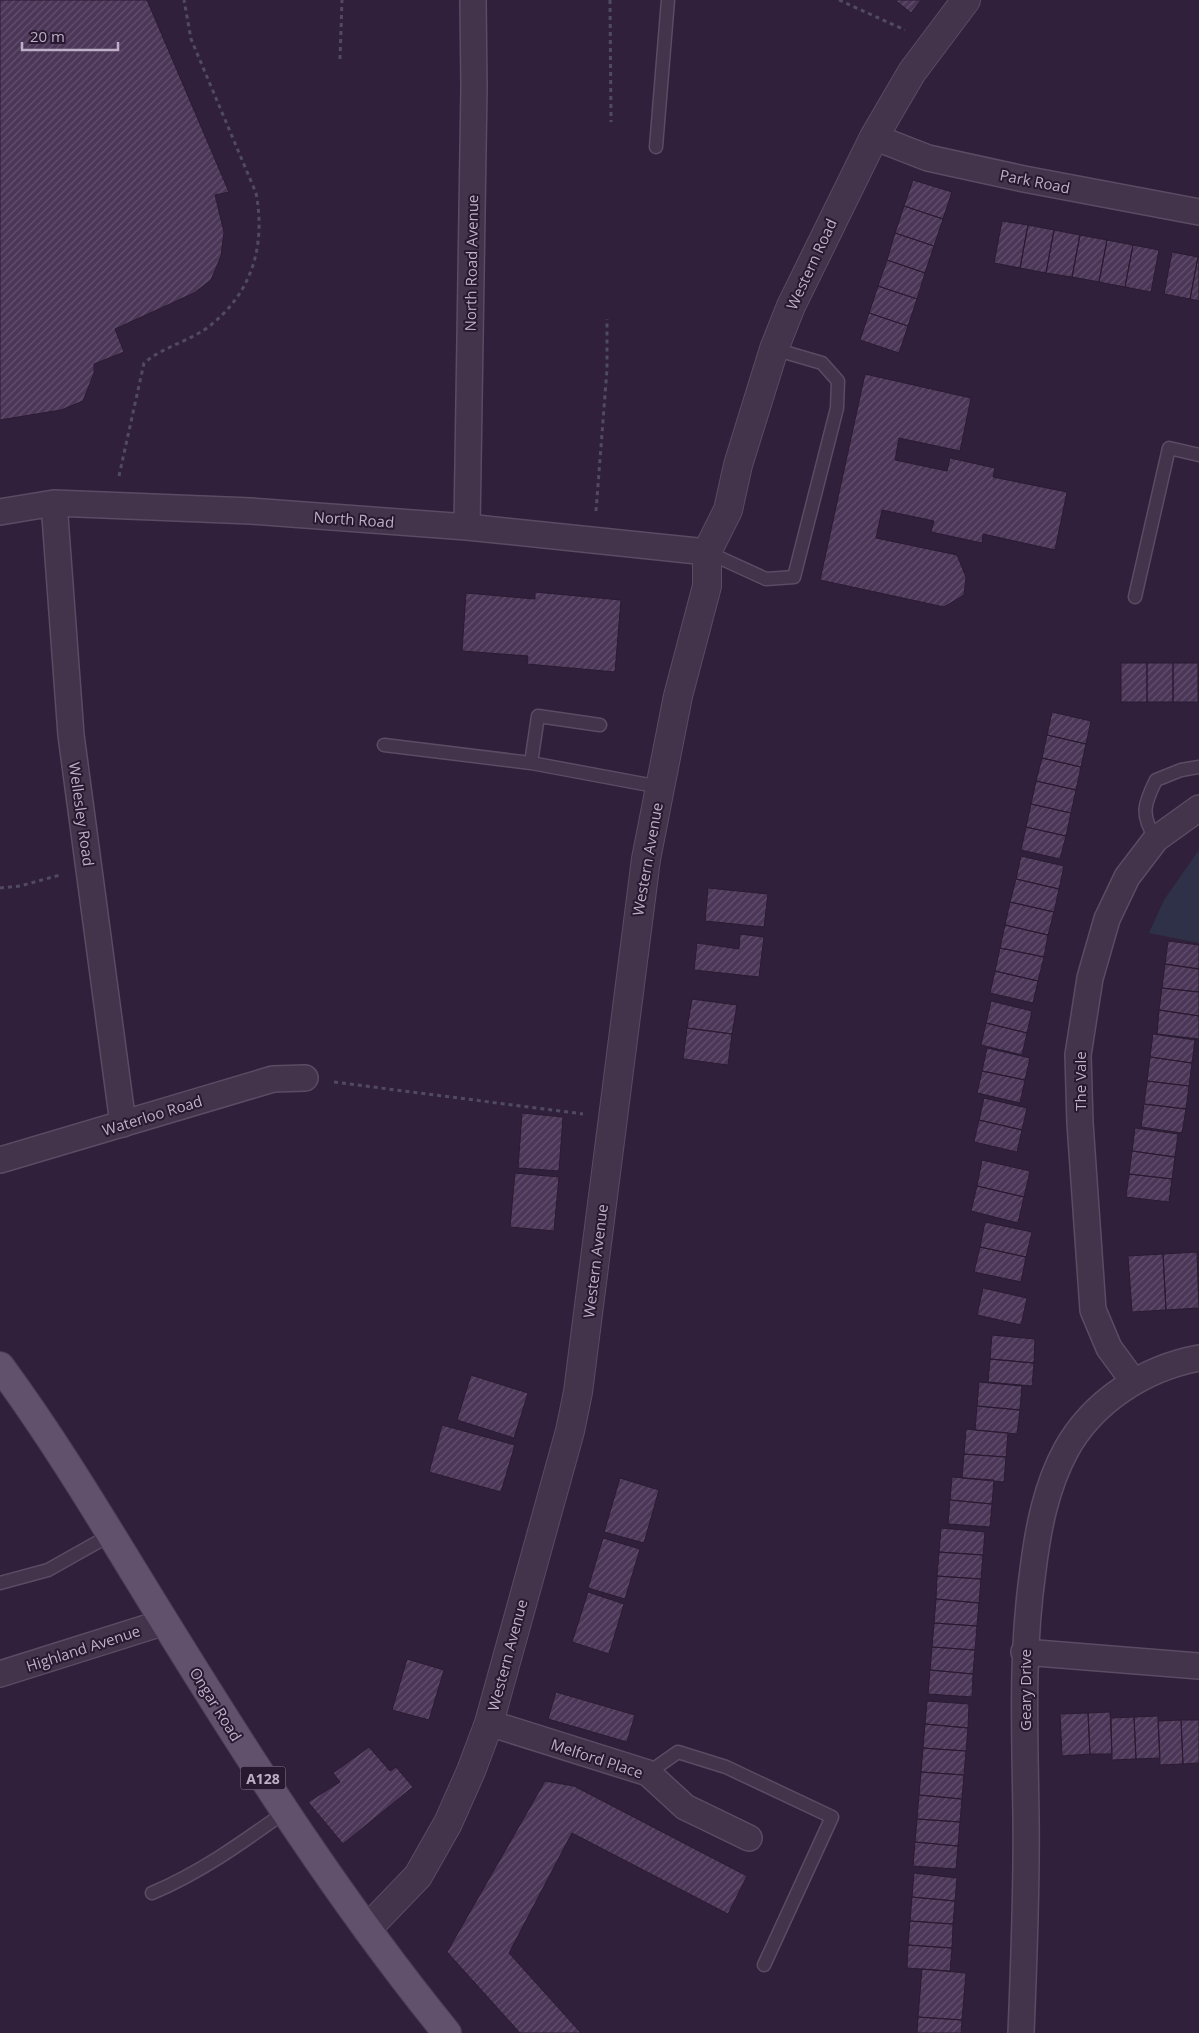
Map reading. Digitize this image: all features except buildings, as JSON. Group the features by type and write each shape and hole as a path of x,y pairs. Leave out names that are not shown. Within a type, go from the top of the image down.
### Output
{"main road":[{"name":"Ongar Road","path":"0,1366 93,1502 165,1622 285,1812 367,1929 447,2033"}],"street":[{"name":"North Road Avenue","path":"467,527 474,87 473,0"},
{"name":"Western Road","path":"707,552 728,510 738,465 774,349 795,297 874,138 912,72 966,0"},
{"name":"Park Road","path":"874,138 928,158 1024,179 1199,212"},
{"name":"North Road","path":"0,512 54,503 114,504 467,527 707,552"},
{"name":"Wellesley Road","path":"54,503 71,736 123,1124"},
{"name":"Western Avenue","path":"367,1929 418,1876 431,1856 471,1771 489,1724 567,1440 578,1392 634,940 646,859 678,696 707,586 707,552"},
{"name":"The Vale","path":"1134,1382 1109,1348 1093,1310 1080,1123 1078,1054 1090,978 1108,919 1127,877 1156,839 1199,808"},
{"name":"Waterloo Road","path":"0,1160 272,1079 305,1078"},
{"name":"Geary Drive","path":"1021,2033 1027,1875 1024,1652 1037,1537 1050,1487 1066,1450 1086,1422 1113,1395 1134,1382 1173,1365 1199,1358"},
{"name":"Highland Avenue","path":"0,1674 165,1622"},
{"path":"1024,1652 1199,1666"},
{"name":"Melford Place","path":"489,1724 648,1773 685,1807 749,1838"}],"lane":[{"path":"656,148 668,0"},
{"path":"707,552 766,579 794,577 837,408 838,381 822,363 774,349"},
{"path":"1135,597 1169,448 1199,455"},
{"path":"531,763 538,716 600,725"},
{"path":"384,745 531,763 660,787"},
{"path":"1156,839 1148,827 1145,803 1156,780 1181,770 1199,767"},
{"path":"0,1583 48,1570 112,1534"},
{"path":"648,1773 678,1752 726,1767 832,1818 764,1965"},
{"path":"152,1893 176,1882 229,1851 285,1812"}],"path":[{"path":"114,504 144,363 156,352 206,328 231,305 255,262 259,242 260,217 256,193 191,39 184,0"},
{"path":"340,59 342,0"},
{"path":"610,0 611,122"},
{"path":"839,0 933,43"},
{"path":"594,539 607,369 607,319"},
{"path":"0,888 20,886 89,866"},
{"path":"305,1078 613,1118"}],"shaded area":[{"path":"1199,850 1199,943 1149,933 1164,900"}]}
